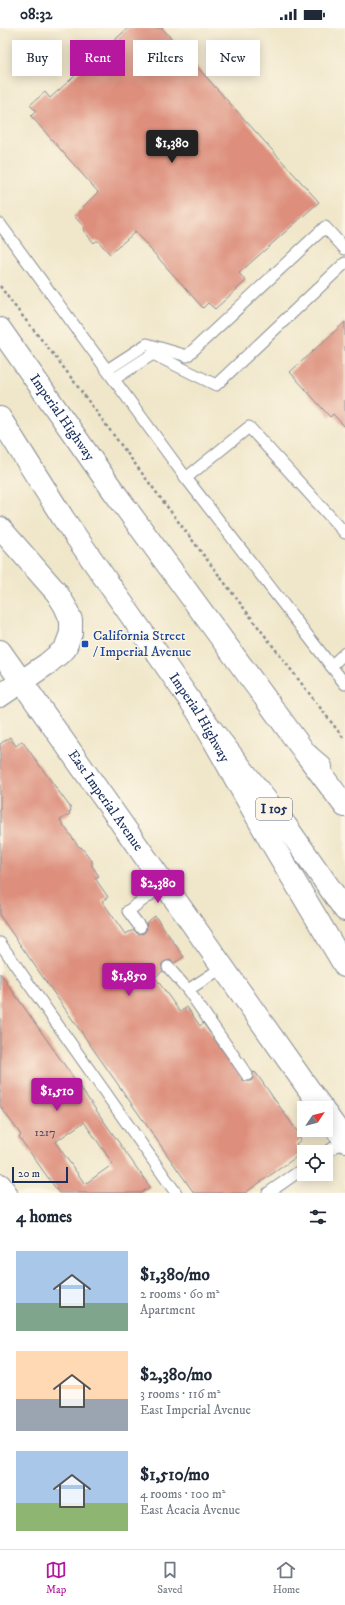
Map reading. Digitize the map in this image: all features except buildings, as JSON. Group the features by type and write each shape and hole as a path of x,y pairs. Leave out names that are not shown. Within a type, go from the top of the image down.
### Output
{"main road":[{"name":"Imperial Highway","path":"0,330 112,489 306,754 345,790"},
{"name":"Imperial Highway","path":"0,418 63,518 198,712 270,840 345,966"},
{"path":"0,528 57,593 71,620 71,633 65,649 47,664 0,696"},
{"name":"East Imperial Avenue","path":"0,651 317,1101"},
{"name":"I 105","path":"198,712 286,826 345,910"},
{"path":"306,754 345,806"},
{"path":"333,1124 345,1141"},
{"path":"0,1185 6,1193"}],"lane":[{"path":"0,224 186,478 345,684"},
{"path":"110,374 146,344 187,356 325,228 345,249"},
{"path":"110,374 153,354 216,385 345,263"},
{"path":"186,478 249,427 345,533"},
{"path":"331,666 345,653"},
{"path":"140,927 128,911 165,884"},
{"path":"0,943 176,1193"},
{"path":"188,990 223,966"},
{"path":"168,967 188,990 247,1075"},
{"path":"333,1149 345,1141"},
{"path":"268,1193 297,1173"}],"path":[{"path":"0,286 21,316 60,363 162,502 345,740"}],"place":[{"name":"California Street / Imperial Avenue","path":"85,644"}]}
